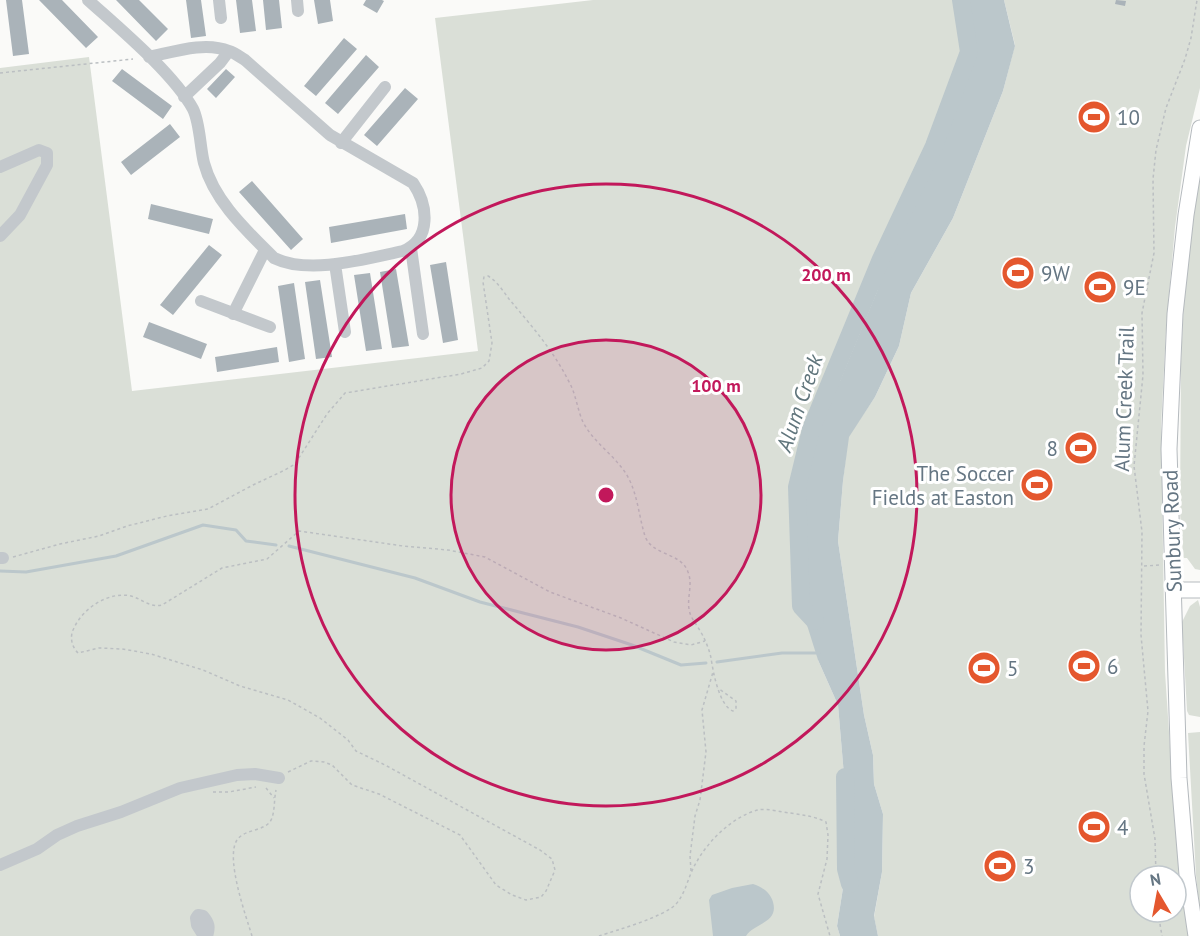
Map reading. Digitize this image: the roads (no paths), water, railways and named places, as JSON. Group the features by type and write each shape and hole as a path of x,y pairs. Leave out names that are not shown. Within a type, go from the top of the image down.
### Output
{"main road":[{"name":"Sunbury Road","path":"1196,936 1187,875 1179,778 1169,449 1172,355 1186,215 1200,128"},
{"path":"1174,590 1200,590"}],"street":[{"path":"88,0 149,57 184,97 193,110 204,165 218,195 274,258 284,263 305,266 335,264 414,245"},
{"path":"219,0 221,18"},
{"path":"149,57 198,48 214,47 229,51 260,72 341,143 413,183 418,191 426,221 414,245 423,334"},
{"path":"184,97 220,63 229,51"},
{"path":"341,143 385,87"},
{"path":"0,167 39,150 47,153 47,165 20,215 0,236"},
{"path":"233,314 266,250"},
{"path":"335,264 345,332"},
{"path":"201,301 270,327"},
{"path":"0,865 37,849 57,835 77,826 121,812 180,788 237,775 255,774 279,778"}],"waterway":[{"name":"Alum Creek","path":"815,621 801,606 797,487 811,429 881,259 934,146 969,52 961,0"},
{"path":"0,571 26,572 116,556 203,525 236,530 246,541 276,545"},
{"path":"289,546 415,578 480,602 578,627 632,645 681,665 706,663"},
{"path":"717,662 782,653 819,653"},
{"name":"Alum Creek","path":"845,777 846,869 850,884"}],"place":[{"name":"10","path":"1094,117"},
{"name":"9W","path":"1018,273"},
{"name":"9E","path":"1100,287"},
{"name":"8","path":"1081,448"},
{"name":"The Soccer Fields at Easton","path":"1037,485"},
{"name":"6","path":"1084,666"},
{"name":"5","path":"984,668"},
{"name":"4","path":"1094,827"},
{"name":"3","path":"1000,866"}]}
